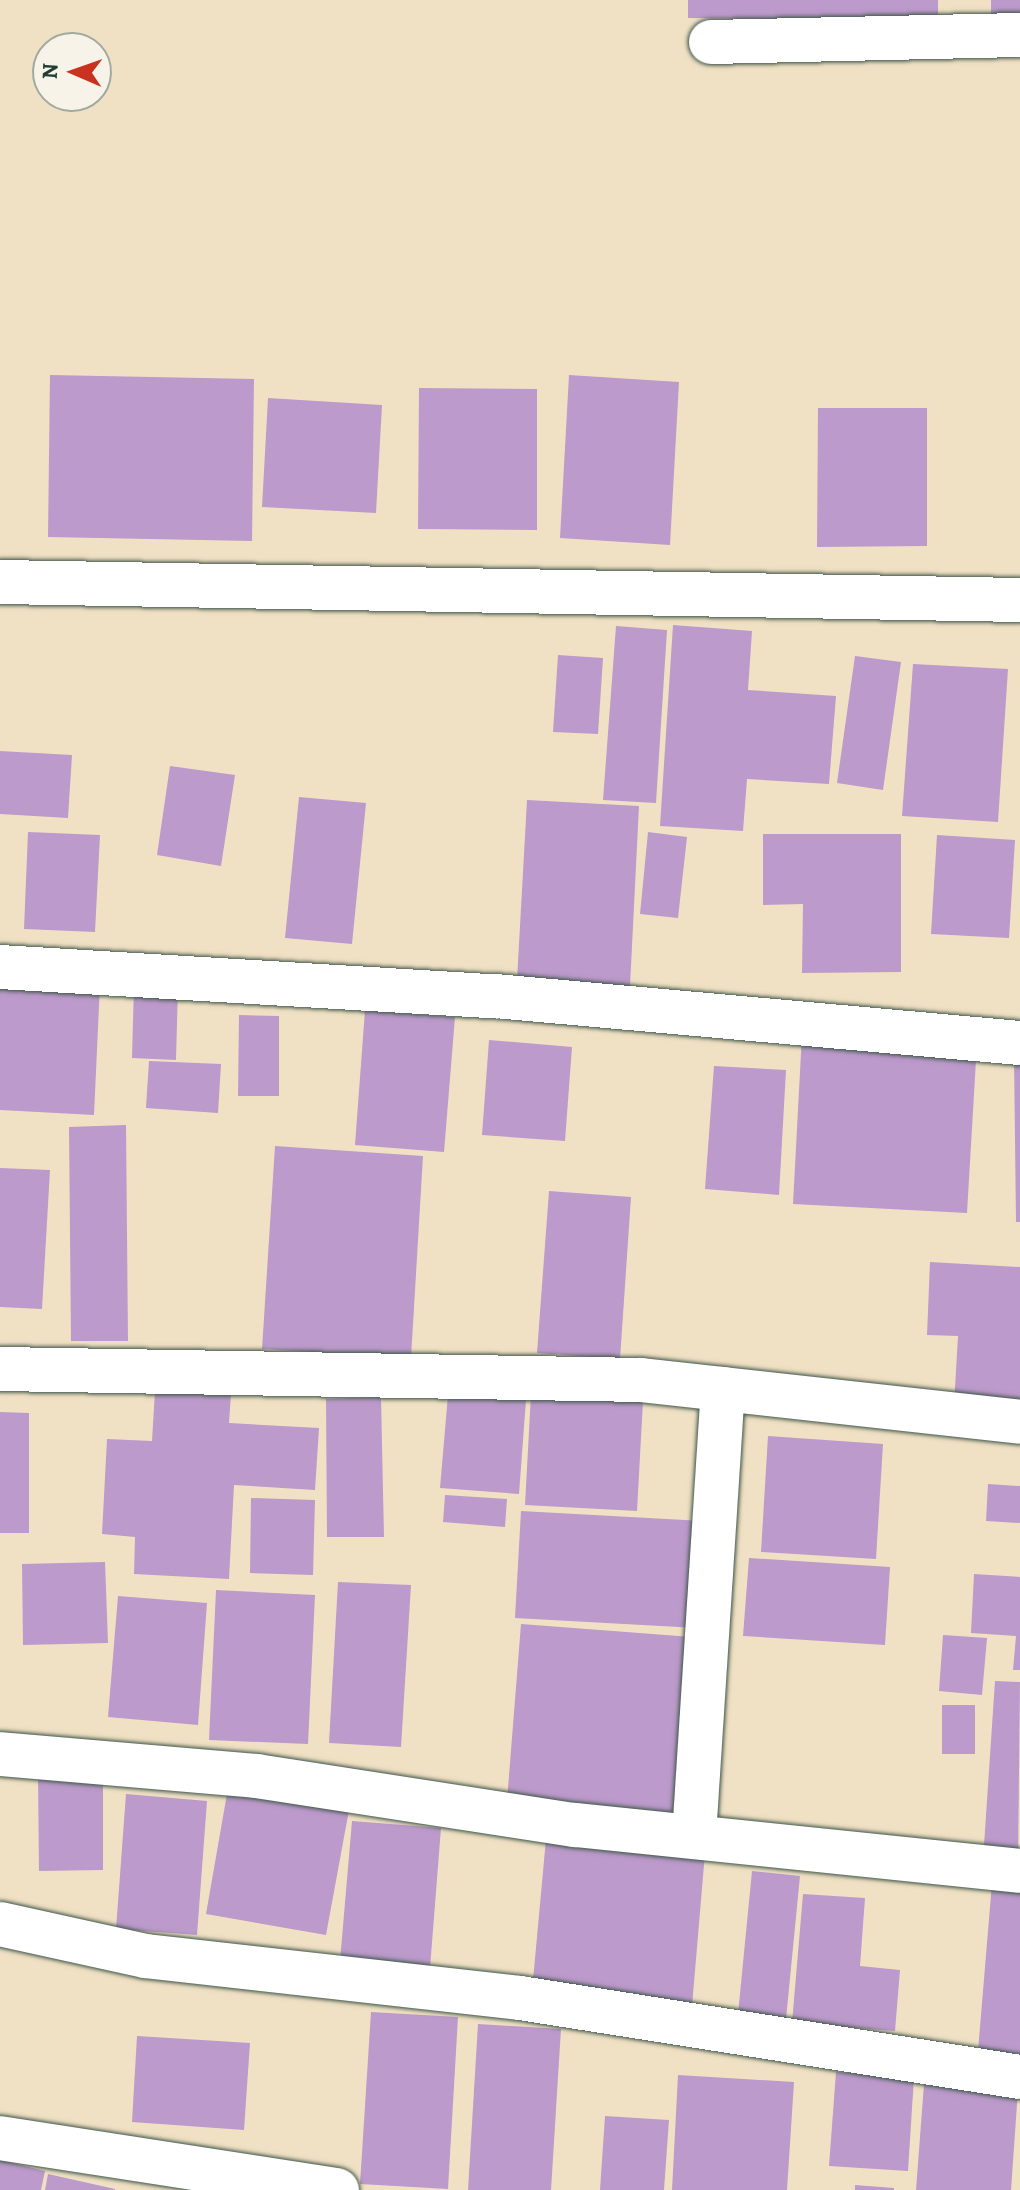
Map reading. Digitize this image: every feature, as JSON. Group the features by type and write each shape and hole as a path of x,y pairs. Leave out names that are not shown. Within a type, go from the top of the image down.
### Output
{"street":[{"path":"711,42 1020,35"},
{"path":"0,582 1020,600"},
{"path":"0,967 495,996 1020,1043"},
{"path":"0,1369 641,1380 1020,1422"},
{"path":"694,1836 723,1389"},
{"path":"0,1754 257,1776 694,1836 1020,1871"},
{"path":"0,1924 146,1956 520,1998 1020,2077"},
{"path":"0,2138 337,2190"}],"building":[{"path":"688,0 938,0 938,21 688,18"},
{"path":"991,0 1020,0 1020,21 991,21"},
{"path":"50,375 254,379 252,541 48,537"},
{"path":"569,375 679,382 670,545 560,538"},
{"path":"419,388 537,389 537,530 418,529"},
{"path":"268,398 382,405 376,513 262,507"},
{"path":"818,408 927,408 927,546 817,547"},
{"path":"673,625 752,631 748,690 836,696 829,784 747,779 743,831 660,826"},
{"path":"616,626 667,630 656,803 603,800"},
{"path":"558,655 603,658 598,734 553,732"},
{"path":"855,656 901,662 883,790 837,783"},
{"path":"913,664 1008,669 998,822 902,816"},
{"path":"0,751 72,755 68,818 0,814"},
{"path":"170,766 235,775 221,866 157,855"},
{"path":"299,797 366,803 352,944 285,938"},
{"path":"527,800 639,806 630,986 517,980"},
{"path":"28,832 100,835 95,932 24,929"},
{"path":"648,832 687,837 678,918 640,914"},
{"path":"763,834 901,834 901,972 802,973 803,904 763,905"},
{"path":"937,835 1015,840 1009,938 931,934"},
{"path":"0,980 100,984 94,1115 0,1110"},
{"path":"134,985 178,986 176,1060 132,1058"},
{"path":"365,1010 455,1017 444,1152 355,1145"},
{"path":"239,1015 279,1016 279,1096 238,1096"},
{"path":"802,1034 977,1043 967,1213 793,1204"},
{"path":"489,1040 572,1047 565,1141 482,1135"},
{"path":"1014,1056 1020,1056 1020,1222 1016,1222"},
{"path":"149,1061 221,1064 218,1113 146,1108"},
{"path":"714,1066 786,1070 779,1195 705,1189"},
{"path":"126,1125 128,1341 71,1341 69,1127"},
{"path":"275,1146 423,1156 411,1358 262,1349"},
{"path":"0,1168 50,1170 42,1309 0,1307"},
{"path":"549,1191 631,1197 620,1359 537,1353"},
{"path":"930,1262 1020,1267 1020,1408 954,1405 958,1336 927,1335"},
{"path":"155,1391 231,1394 229,1423 319,1428 315,1490 234,1485 229,1579 134,1574 135,1537 102,1534 107,1439 152,1441"},
{"path":"531,1394 643,1401 637,1511 525,1505"},
{"path":"448,1395 526,1400 519,1494 440,1488"},
{"path":"381,1397 384,1537 327,1537 326,1399"},
{"path":"0,1412 29,1413 29,1533 0,1533"},
{"path":"768,1436 883,1444 876,1559 761,1552"},
{"path":"988,1484 1020,1486 1020,1523 986,1521"},
{"path":"445,1495 507,1499 505,1527 443,1522"},
{"path":"251,1498 315,1500 313,1575 250,1573"},
{"path":"521,1511 703,1521 697,1628 515,1618"},
{"path":"749,1558 890,1567 885,1645 743,1636"},
{"path":"105,1562 108,1643 23,1645 22,1564"},
{"path":"974,1574 1020,1577 1020,1670 1013,1670 1016,1636 971,1633"},
{"path":"338,1582 411,1585 401,1747 329,1743"},
{"path":"216,1590 315,1595 308,1744 209,1740"},
{"path":"118,1596 207,1603 198,1725 108,1717"},
{"path":"521,1624 692,1637 678,1814 507,1801"},
{"path":"943,1635 987,1638 982,1695 939,1691"},
{"path":"995,1681 1020,1682 1018,1862 983,1860"},
{"path":"942,1705 975,1705 975,1754 942,1754"},
{"path":"103,1774 103,1870 39,1871 38,1775"},
{"path":"228,1788 349,1810 326,1935 206,1914"},
{"path":"126,1794 207,1801 197,1935 116,1929"},
{"path":"352,1821 441,1828 430,1968 340,1961"},
{"path":"546,1839 705,1853 692,2006 532,1991"},
{"path":"752,1871 800,1876 786,2019 738,2014"},
{"path":"992,1883 1020,1886 1020,2054 978,2051"},
{"path":"803,1894 865,1898 860,1966 900,1970 895,2031 792,2023"},
{"path":"371,2012 458,2017 448,2189 360,2184"},
{"path":"478,2024 561,2029 551,2190 468,2190"},
{"path":"137,2036 250,2043 244,2130 132,2122"},
{"path":"836,2072 914,2077 908,2171 829,2166"},
{"path":"678,2075 794,2082 787,2190 672,2190"},
{"path":"924,2084 1018,2090 1011,2190 916,2190"},
{"path":"605,2116 669,2120 664,2190 600,2190"},
{"path":"0,2160 45,2171 41,2190 0,2190"},
{"path":"48,2174 115,2189 115,2190 45,2190"},
{"path":"855,2185 894,2188 894,2190 855,2190"}]}
